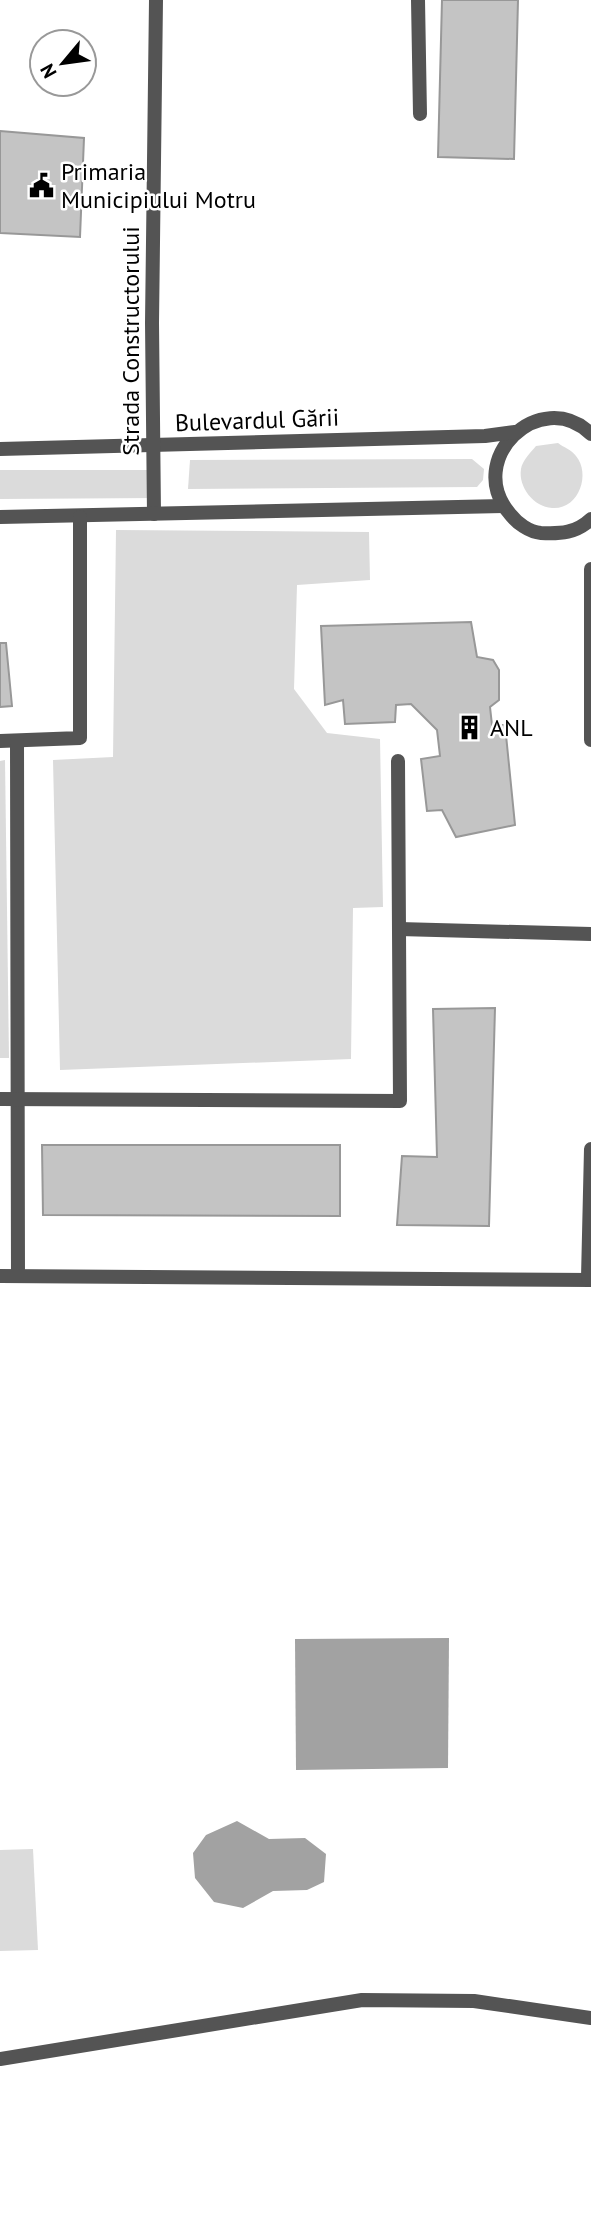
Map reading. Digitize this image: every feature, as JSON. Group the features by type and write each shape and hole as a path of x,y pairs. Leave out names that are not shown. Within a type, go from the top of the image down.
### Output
{"street":[{"name":"Strada Constructorului","path":"154,514 152,323 156,0"},
{"path":"418,0 420,114"},
{"name":"Bulevardul Gării","path":"0,449 485,436 515,432 538,420 559,418 584,427 591,434"},
{"path":"515,432 499,453 495,478 503,506 517,523 536,533 564,534 583,527 591,519"},
{"path":"0,517 503,506"},
{"path":"0,741 80,738 80,517"},
{"path":"591,569 591,740"},
{"path":"17,741 18,1276"},
{"path":"0,1099 400,1101 398,761"},
{"path":"399,929 591,934"},
{"path":"0,1276 589,1279 591,1149"},
{"path":"0,2059 362,2000 474,2001 591,2018"}],"shaded area":[{"path":"558,443 576,456 580,463 582,481 580,489 569,503 561,507 545,507 533,500 525,489 521,469 536,446"},
{"path":"472,459 484,469 483,480 477,487 188,489 190,460"},
{"path":"0,470 159,470 157,498 0,499"},
{"path":"116,530 369,532 370,580 297,585 294,689 327,733 380,739 383,907 353,908 351,1059 60,1070 53,760 113,757"},
{"path":"5,760 9,1058 0,1058 0,761"},
{"path":"449,1638 448,1768 296,1770 295,1639"},
{"path":"237,1821 269,1839 305,1838 326,1854 324,1882 307,1890 273,1891 243,1908 214,1902 195,1878 193,1853 206,1835"},
{"path":"33,1849 38,1950 0,1951 0,1850"}],"building":[{"path":"442,0 518,0 514,159 438,157"},
{"name":"Primaria Municipiului Motru","path":"0,131 84,138 80,237 0,233"},
{"name":"ANL","path":"471,622 477,657 493,660 499,670 499,700 490,707 492,725 505,725 515,825 456,837 442,810 427,811 421,759 440,756 437,730 411,704 396,705 395,722 345,724 343,700 325,705 321,626"},
{"path":"0,643 6,643 12,706 0,707"},
{"path":"495,1008 489,1226 397,1225 402,1156 437,1157 433,1009"},
{"path":"42,1145 340,1145 340,1216 43,1215"}],"place":[{"name":"Primaria Municipiului Motru","path":"41,185"},
{"name":"ANL","path":"470,727"}]}
